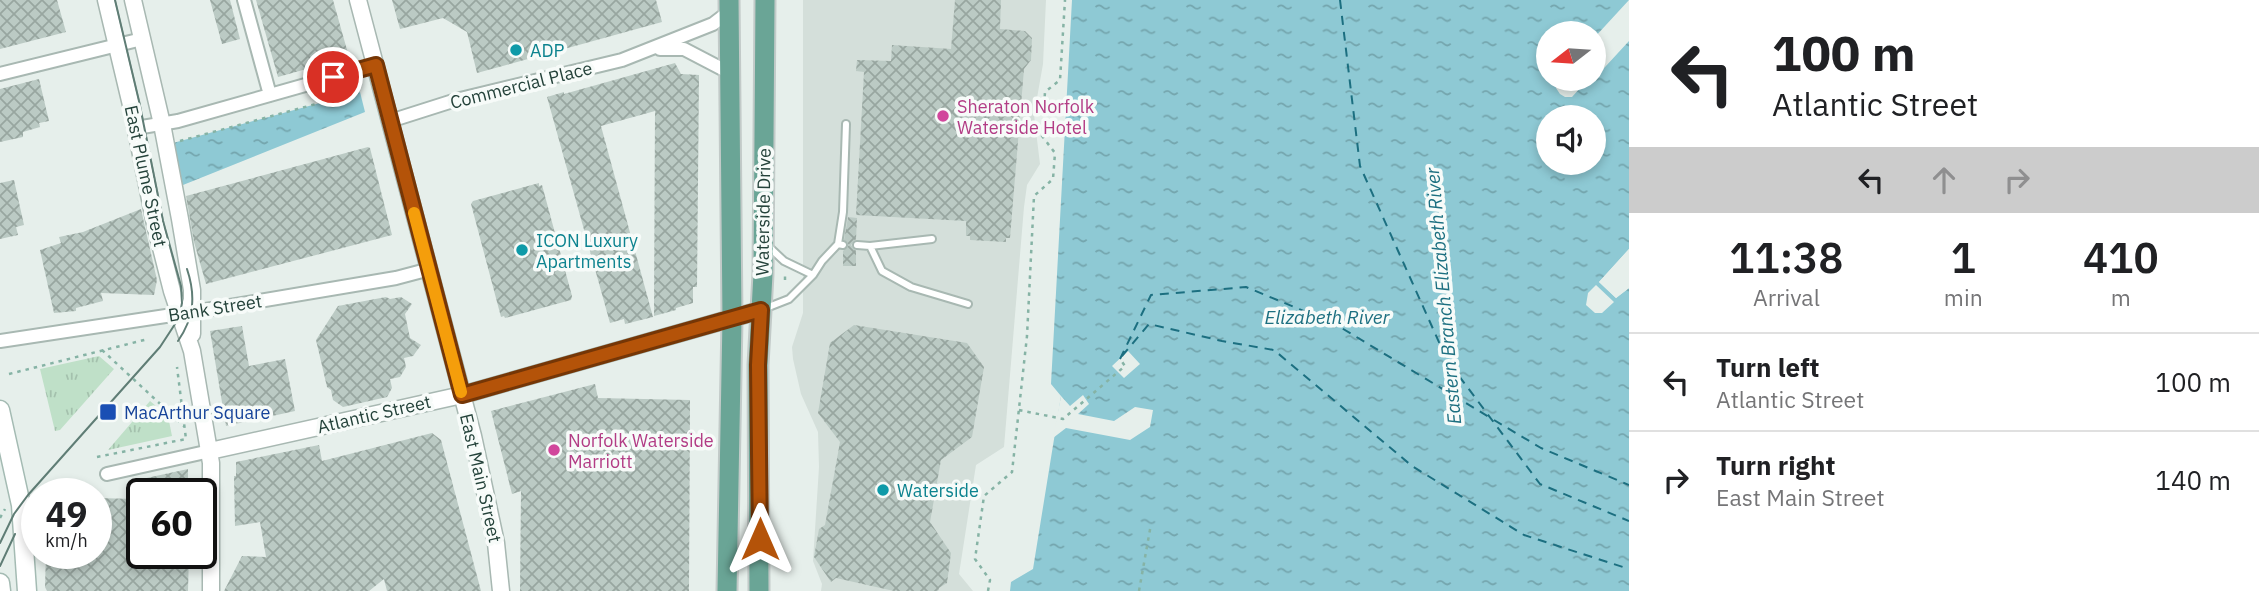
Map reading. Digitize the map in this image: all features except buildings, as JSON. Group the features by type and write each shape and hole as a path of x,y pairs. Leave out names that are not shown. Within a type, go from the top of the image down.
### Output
{"main road":[{"name":"Waterside Drive","path":"759,591 758,365 764,242 765,0"},
{"name":"Waterside Drive","path":"727,591 732,319 729,6"},
{"path":"0,410 21,505 22,591"},
{"path":"0,583 1,591"}],"street":[{"name":"East Plume Street","path":"106,0 155,224 186,313 210,451 211,591"},
{"name":"East Plume Street","path":"133,0 162,124 192,290 186,313"},
{"path":"244,0 270,95"},
{"name":"East Main Street","path":"358,0 473,436 496,543 500,591"},
{"name":"Commercial Place","path":"390,121 456,100 622,60 713,24 729,6"},
{"path":"0,74 142,39"},
{"name":"Commercial Place","path":"653,49 684,49 730,73"},
{"path":"136,128 162,124 376,65"},
{"name":"Bank Street","path":"0,341 396,278 430,269"},
{"name":"Atlantic Street","path":"107,474 462,395 761,310"}],"lane":[{"path":"761,310 789,299 813,275 822,261 841,245 846,124"},
{"path":"857,245 932,239"},
{"path":"764,242 784,261 813,275"},
{"path":"870,246 882,271 911,287 968,304"}],"path":[{"path":"988,591 990,580 975,559 984,496 1012,472 1027,336 1034,196 1053,179 1055,153 1042,136 1045,92 1060,80 1065,0"},
{"path":"173,143 360,92"},
{"path":"9,374 148,339"},
{"path":"102,350 185,427"},
{"path":"1019,410 1063,419 1125,366 1119,359"},
{"path":"97,457 186,439 177,367"},
{"path":"123,379 127,374"},
{"path":"139,394 143,389"},
{"path":"0,518 7,506"},
{"path":"1139,591 1151,524"}],"shaded area":[{"path":"803,0 1046,0 1043,64 1034,115 1040,164 1027,185 1024,207 1004,447 976,465 959,574 973,591 821,591 822,584 813,561 819,467 818,432 801,394 792,347 803,313"}],"green space":[{"path":"99,356 114,369 60,430 55,431 40,369"},
{"path":"150,401 168,416 172,436 108,450"}],"water":[{"name":"Elizabeth River","path":"1072,0 1629,0 1606,25 1606,21 1536,21 1536,91 1606,91 1606,66 1629,41 1629,249 1599,282 1616,298 1629,288 1629,591 1010,591 1011,582 1033,569 1061,396 1051,384"},
{"path":"360,92 365,112 178,187 173,143"}],"pier":[{"path":"1558,91 1577,91 1572,97"},
{"path":"1629,249 1629,254 1604,281 1617,294 1629,285 1629,288 1616,298 1599,282"},
{"path":"1596,285 1614,302 1602,313 1595,313 1586,305 1588,293"},
{"path":"1128,351 1140,364 1124,378 1112,366"},
{"path":"1083,395 1089,404 1078,414 1114,421 1135,407 1153,410 1150,427 1130,440 1066,428 1053,438 1061,396 1070,406"}],"ferry route":[{"path":"1340,0 1360,166 1447,360 1540,484 1629,521"},
{"path":"1120,359 1151,295 1246,287 1335,324 1489,417"},
{"path":"1122,356 1149,324 1274,350 1412,466 1524,535 1629,569"},
{"path":"1494,420 1541,448 1629,485"}],"tram line":[{"path":"0,543 14,514 28,495 160,347 179,318 181,286 163,221 115,0"},
{"path":"178,341 192,307 192,288 187,269"},
{"path":"0,566 15,534"}],"slow traffic":[{"path":"414,213 461,392"}],"place":[{"name":"ADP","path":"516,50"},
{"name":"Sheraton Norfolk Waterside Hotel","path":"943,116"},
{"name":"ICON Luxury Apartments","path":"522,250"},
{"name":"MacArthur Square","path":"108,412"},
{"name":"Norfolk Waterside Marriott","path":"554,450"},
{"name":"Waterside","path":"883,490"}],"route":[{"path":"333,77 376,65 462,395 761,310 758,365 760,539"}],"water label":[{"name":"Eastern Branch Elizabeth River","path":"1443,296"}]}
